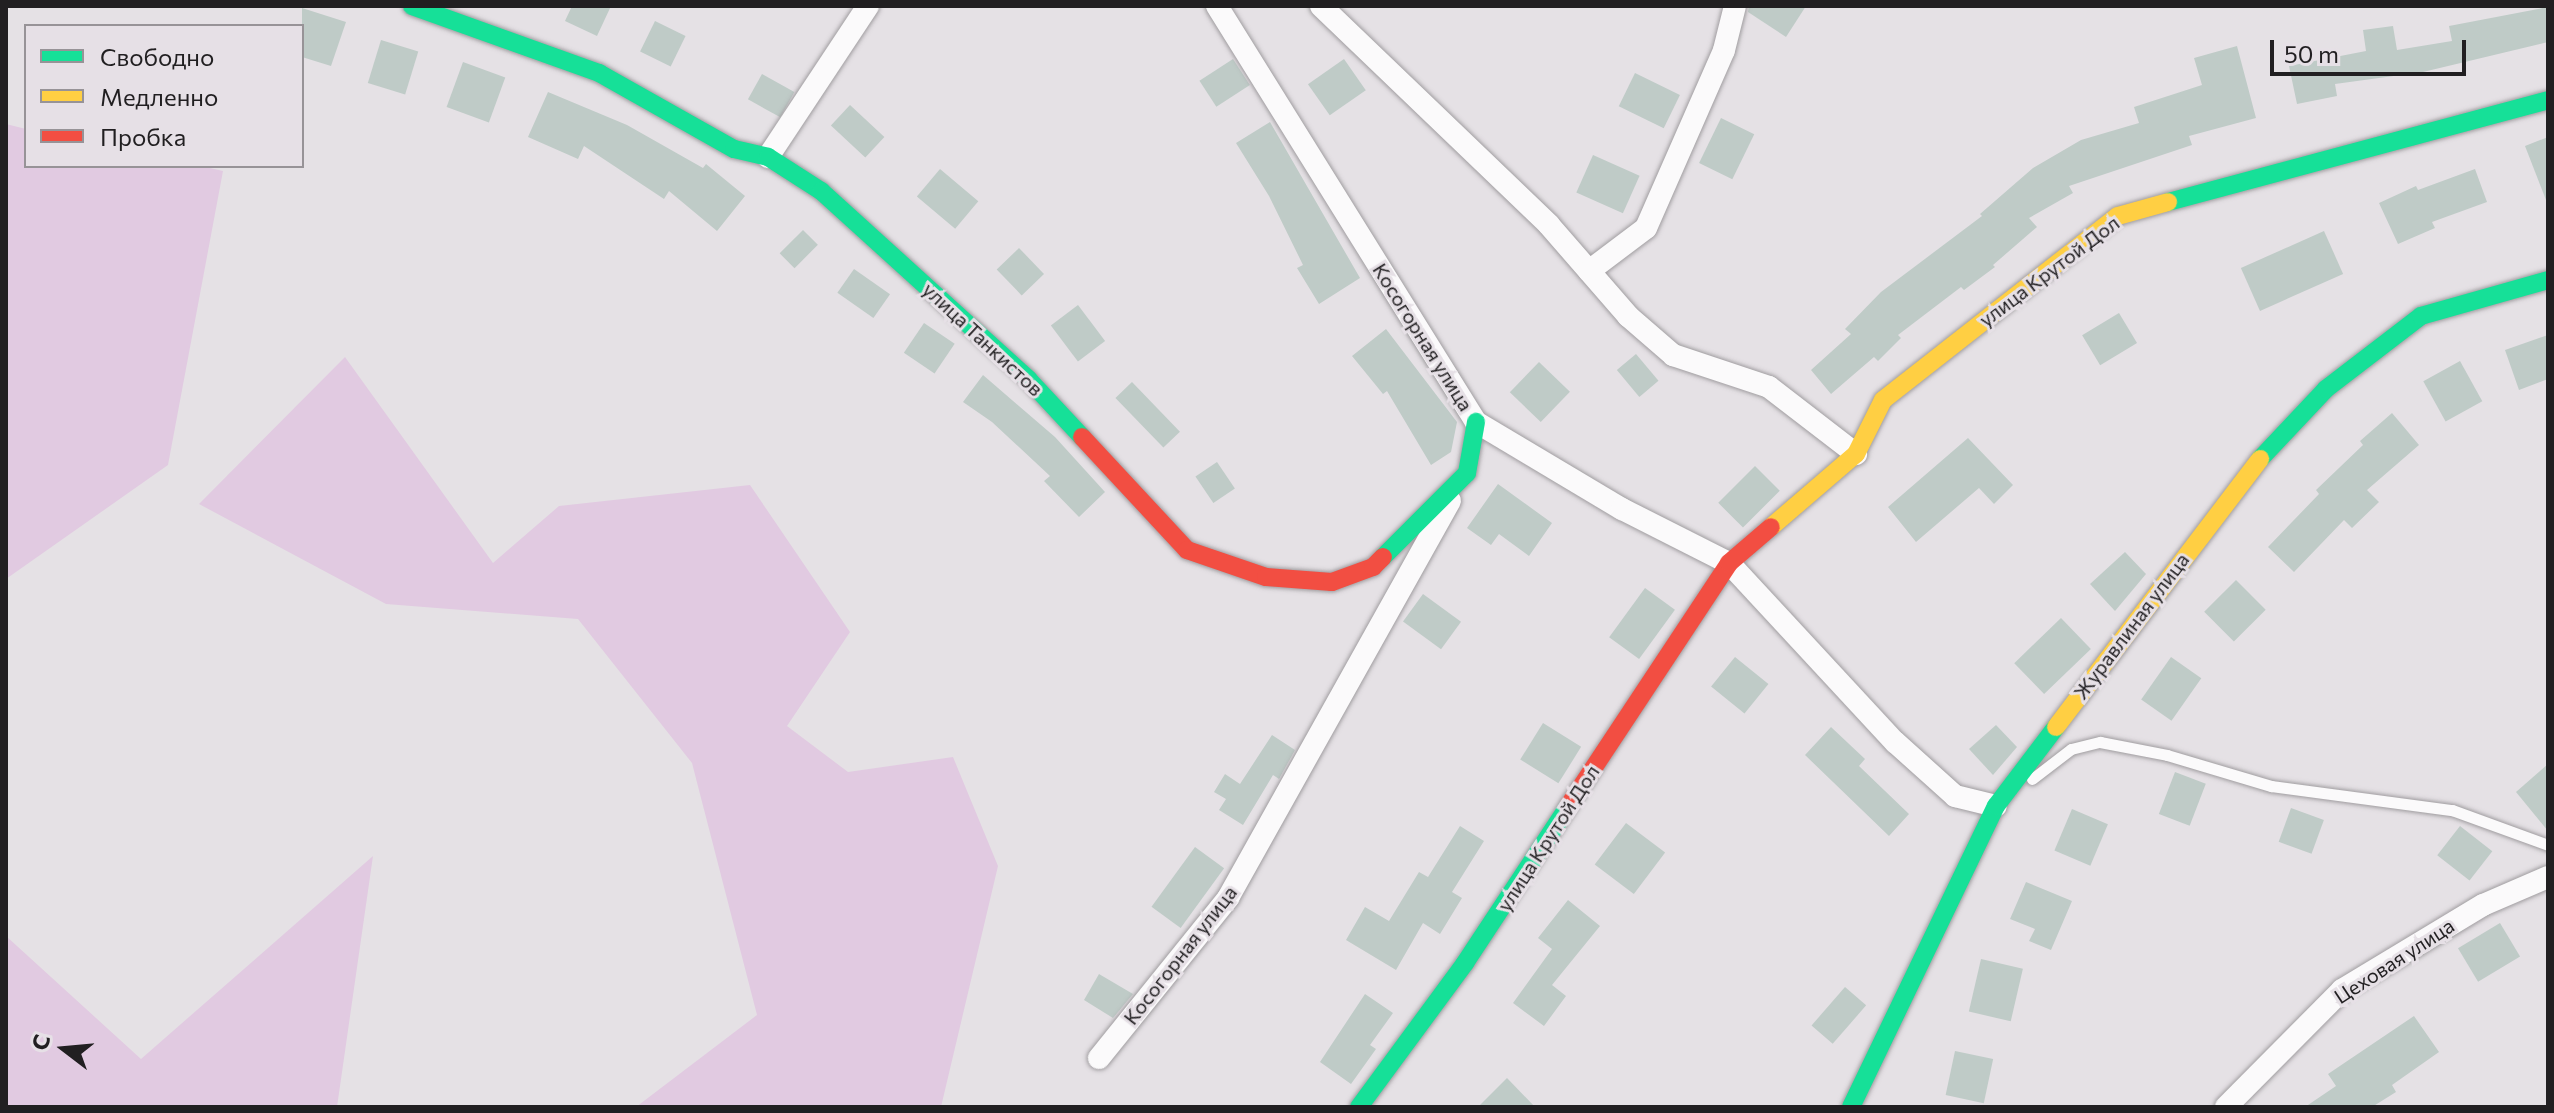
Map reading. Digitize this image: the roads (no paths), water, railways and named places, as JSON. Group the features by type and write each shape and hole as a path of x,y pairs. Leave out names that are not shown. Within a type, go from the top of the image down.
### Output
{"street":[{"name":"улица Танкистов","path":"412,6 599,73 734,149 768,157 821,191 1028,379 1187,550 1266,577 1332,582 1373,567 1467,473"},
{"path":"768,157 868,6"},
{"name":"Косогорная улица","path":"1217,6 1476,422 1622,509 1729,563"},
{"path":"1321,6 1549,225 1628,316 1673,355 1769,387 1856,454"},
{"path":"1589,271 1646,228 1724,50 1735,6"},
{"name":"улица Крутой Дол","path":"1359,1107 1465,963 1729,563 1856,454 1883,400 2118,216 2548,100"},
{"name":"Журавлиная улица","path":"1851,1107 1996,806 2245,475 2326,389 2421,316 2548,280"},
{"path":"1467,473 1476,422"},
{"name":"Косогорная улица","path":"1099,1058 1228,898 1467,473"},
{"path":"1729,563 1895,742 1955,796 1996,806"},
{"name":"Цеховая улица","path":"2226,1107 2342,990 2483,905 2548,877"}],"lane":[{"path":"1996,806 2071,749 2100,742 2167,755 2271,786 2452,810 2548,845"}]}
